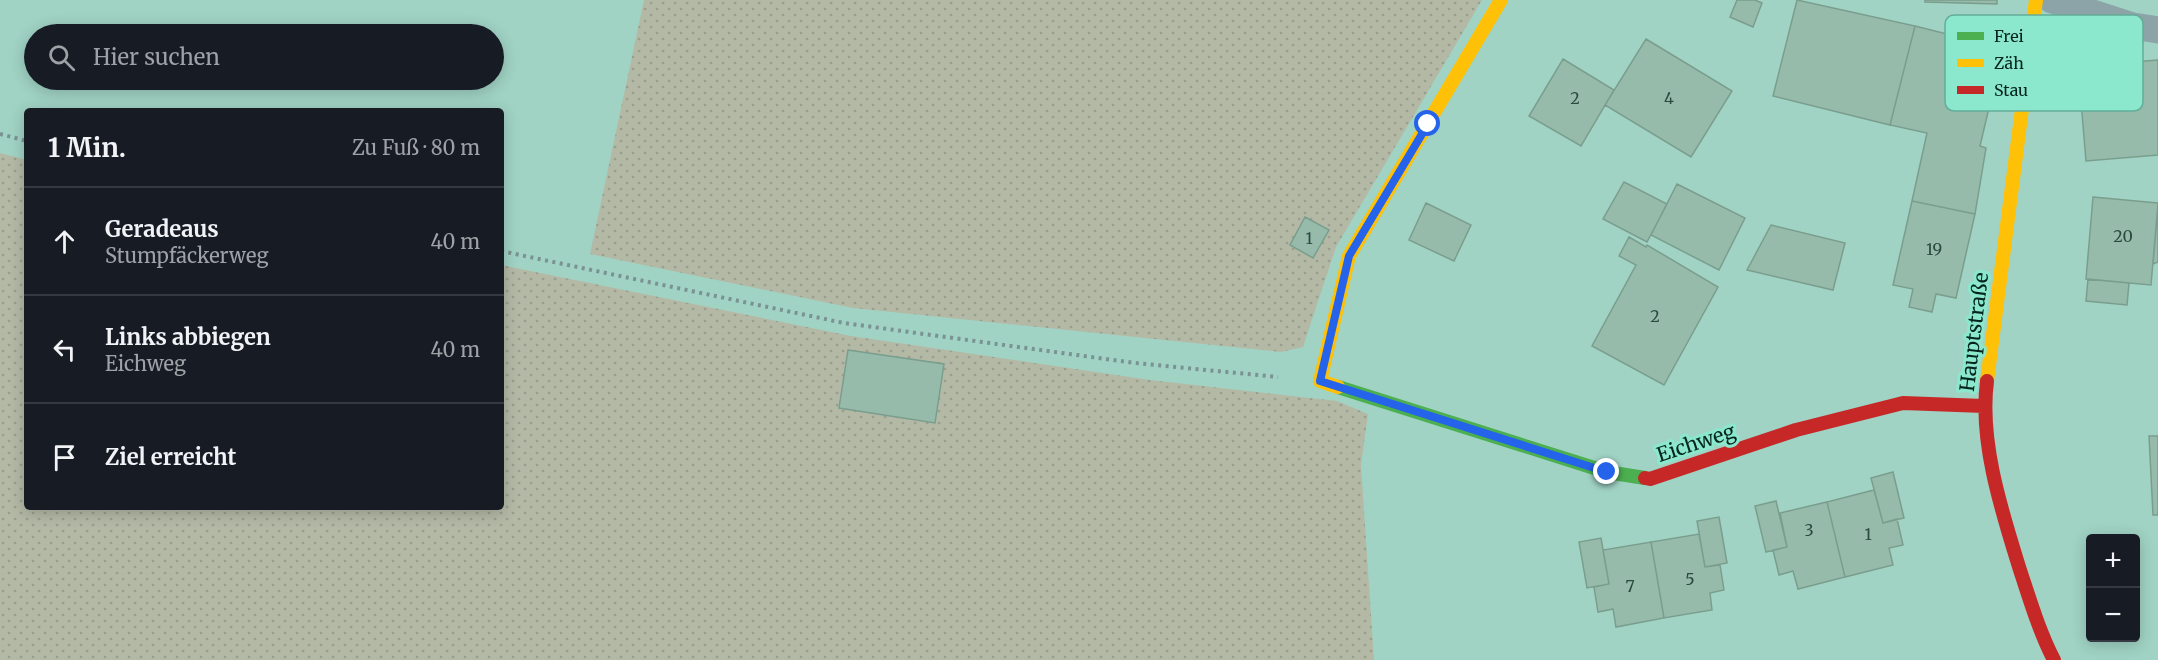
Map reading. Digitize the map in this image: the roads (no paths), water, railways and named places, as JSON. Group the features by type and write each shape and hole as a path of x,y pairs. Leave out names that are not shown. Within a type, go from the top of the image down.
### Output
{"street":[{"name":"Eichweg","path":"1501,0 1349,256 1320,381 1607,472 1650,478 1796,430 1903,403 1984,406"},
{"name":"Hauptstraße","path":"2034,15 2036,0"},
{"name":"Hauptstraße","path":"2022,111 1984,406 1998,501 2042,636 2054,660"}],"lane":[{"path":"2052,0 2099,15"},
{"path":"2143,28 2158,30"}]}
